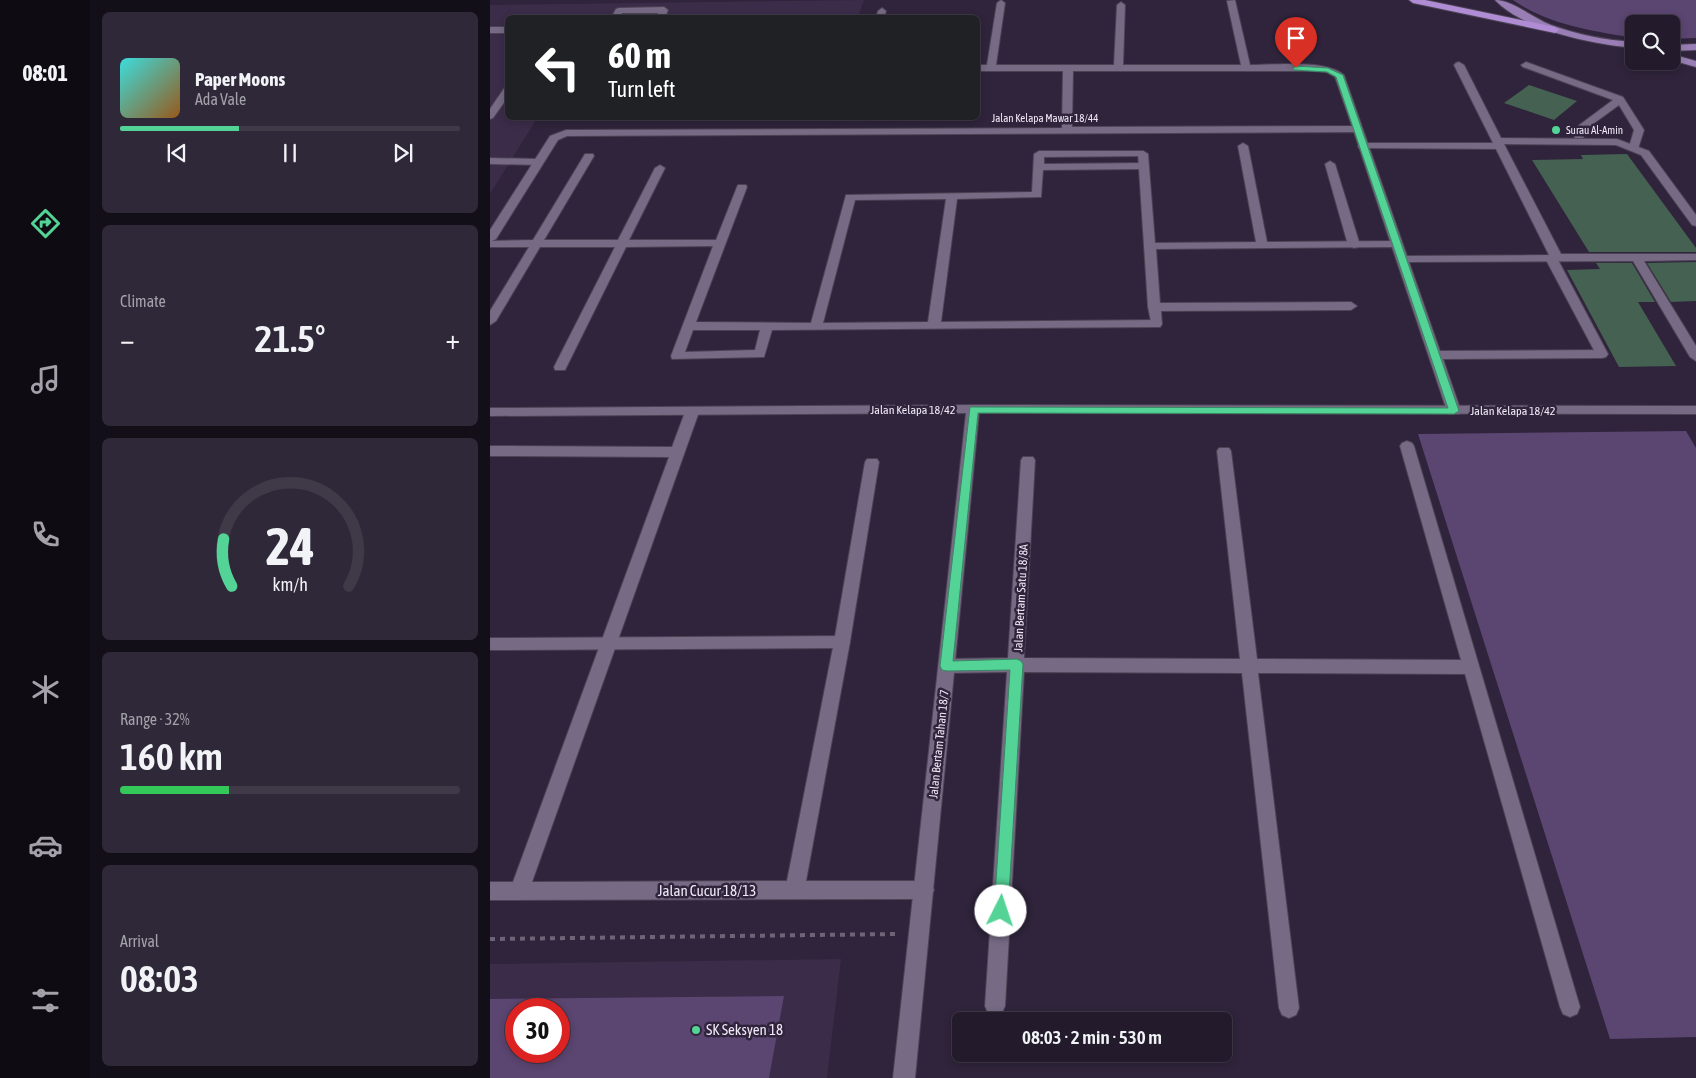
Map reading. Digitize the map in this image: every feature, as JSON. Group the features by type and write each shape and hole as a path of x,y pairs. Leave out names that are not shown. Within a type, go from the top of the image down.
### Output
{"highway":[{"path":"1412,0 1555,30"}],"main road":[{"path":"1499,0 1510,9 1555,30 1625,45"},
{"path":"1680,48 1696,47"},
{"path":"1680,60 1696,64"}],"street":[{"path":"1231,1 1246,68"},
{"path":"991,68 1001,3"},
{"path":"1118,68 1121,5"},
{"path":"617,15 619,11 664,10 662,15"},
{"path":"490,30 505,30"},
{"path":"1435,355 1602,354 1459,65"},
{"path":"1526,65 1620,99 1639,130 1634,147"},
{"path":"980,68 1313,68 1328,70 1339,75 1454,411"},
{"path":"1067,130 1068,68"},
{"path":"490,116 505,94"},
{"path":"1579,136 1582,128 1620,99"},
{"name":"Jalan Kelapa Mawar 18/44","path":"539,162 554,138 566,133 1358,129"},
{"path":"1363,146 1617,142 1634,147 1645,153 1696,223"},
{"path":"1242,146 1262,245"},
{"path":"688,326 816,327 1156,324 1144,154 1039,154 1037,196 850,197 816,327"},
{"path":"490,322 589,156"},
{"path":"490,161 539,162"},
{"path":"490,238 539,162"},
{"path":"1330,164 1354,244"},
{"path":"1039,167 1144,166"},
{"path":"560,367 660,168"},
{"path":"742,187 677,356 760,354 767,327"},
{"path":"934,326 952,196"},
{"path":"490,244 720,243"},
{"path":"1150,246 1397,244"},
{"path":"1402,259 1696,257"},
{"path":"1636,258 1696,357"},
{"path":"1154,306 1351,306"},
{"name":"Jalan Kelapa 18/42","path":"490,412 973,409 1696,410"},
{"name":"Jalan Bertam Tahan 18/7","path":"904,1078 973,409"},
{"path":"519,891 692,412"},
{"path":"1407,446 1570,1007"},
{"path":"490,451 678,452"},
{"path":"1224,451 1289,1008"},
{"name":"Jalan Bertam Satu 18/8A","path":"995,1006 1028,460"},
{"path":"795,891 842,642 872,462"},
{"path":"490,644 842,642"},
{"path":"947,666 1017,664 1471,667"},
{"name":"Jalan Cucur 18/13","path":"490,891 924,890"}],"path":[{"path":"490,939 919,934"}],"shaded area":[{"path":"864,0 859,15 505,15 505,120 536,120 490,194 490,5"},
{"path":"1513,0 1696,0 1696,38 1680,39 1680,15 1625,15 1625,36 1571,26 1527,9"},
{"path":"1686,431 1696,448 1696,1037 1610,1039 1418,434"},
{"name":"SK Seksyen 18","path":"841,959 827,1078 490,1078 490,964"},
{"path":"784,996 769,1078 490,1078 490,999 505,999 505,1063 570,1063 570,998"}],"building":[{"path":"1529,85 1577,101 1554,120 1504,103"},
{"path":"1627,154 1696,248 1696,252 1589,252 1532,160 1583,159 1581,155"},
{"path":"1696,262 1696,301 1671,302 1647,263"},
{"path":"1596,263 1632,263 1655,302 1638,302 1676,366 1619,367 1567,270 1600,269"}],"place":[{"name":"Surau Al-Amin","path":"1556,130"},
{"name":"SK Seksyen 18","path":"696,1030"}],"route":[{"path":"1001,911 1017,664 947,666 973,409 1454,411 1339,75 1328,70 1296,68"}]}
